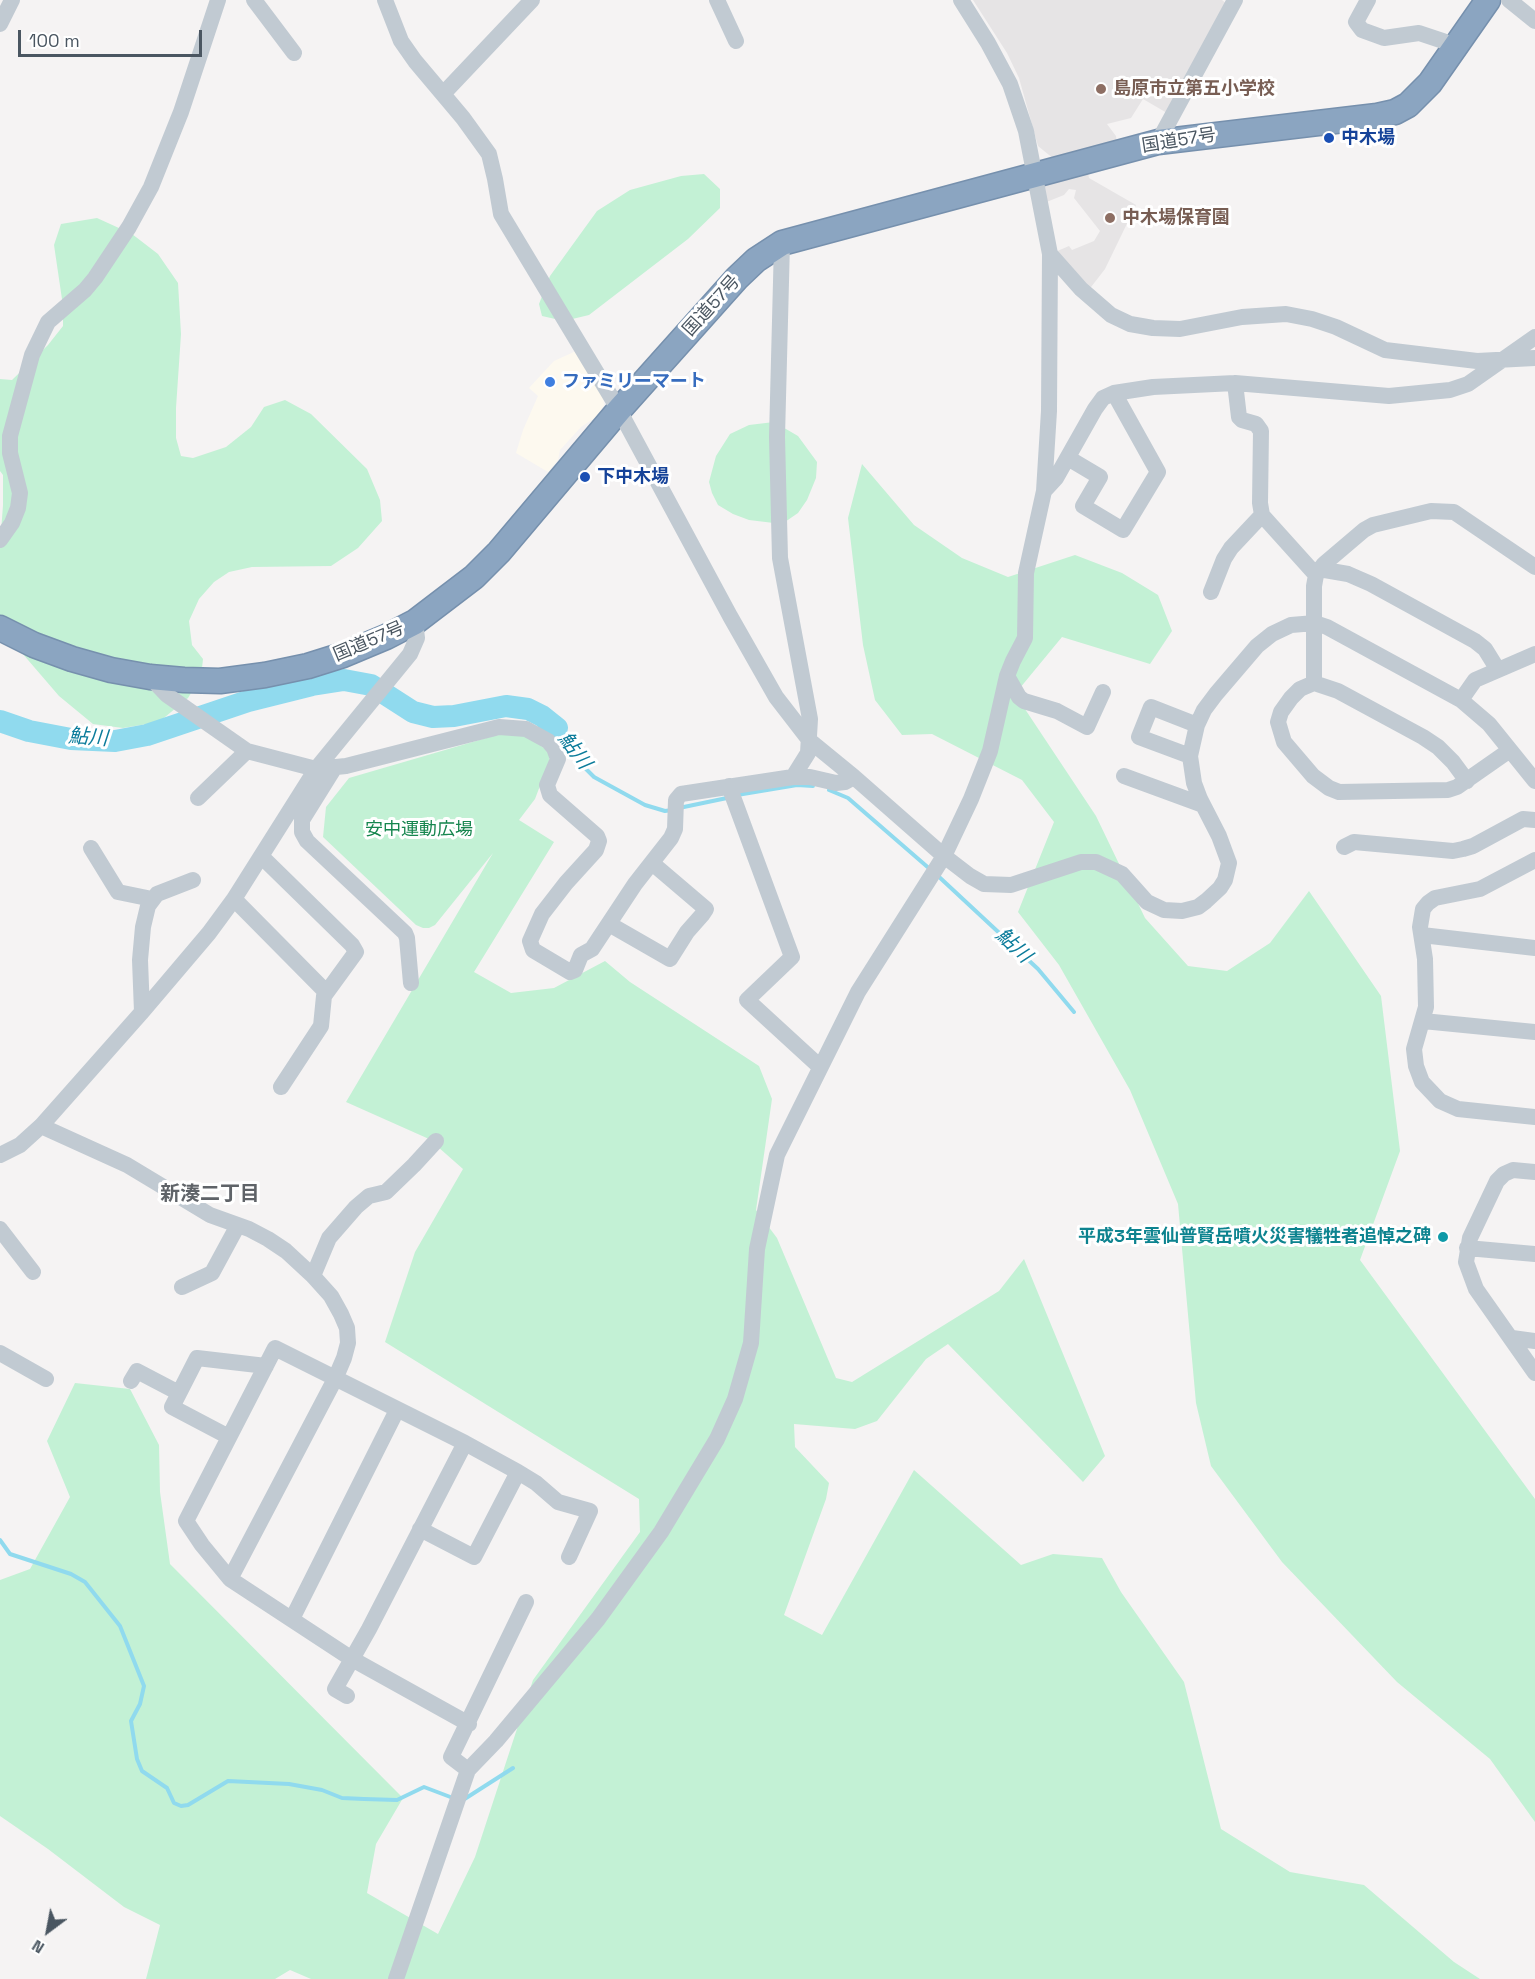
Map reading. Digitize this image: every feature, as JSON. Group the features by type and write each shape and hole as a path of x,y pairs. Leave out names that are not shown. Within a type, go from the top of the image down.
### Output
{"highway":[{"name":"国道57号","path":"0,628 34,645 111,670 150,677 220,681 308,666 343,655 386,637 415,622 474,577 499,552 619,410 736,278 756,260 782,243 1158,142 1395,112 1420,94 1456,48 1488,0"}],"street":[{"path":"0,24 12,0"},
{"path":"0,540 12,523 18,508 20,493 10,453 10,436 32,355 48,322 85,290 95,278 152,187 182,112 218,0"},
{"path":"254,0 294,53"},
{"path":"385,0 400,41 489,154 501,214 619,410 776,697 810,741 854,777 937,868 970,876 984,884 1011,885 1081,862 1096,861 1122,874 1141,895 1155,906 1164,910 1182,911 1198,907 1214,895 1225,880 1229,862 1194,783 1190,756 1197,725 1204,710 1216,694 1257,646 1272,634 1291,625 1315,623 1350,639 1461,700 1489,724 1535,781"},
{"path":"443,94 532,0"},
{"path":"717,0 736,41"},
{"path":"396,1979 468,1770 496,1741 598,1619 661,1532 717,1439 735,1399 752,1343 757,1249 777,1155 819,1066 858,992 937,868 971,799 990,751 1007,676 1025,638 1026,573 1044,491 1049,400 1050,254 1026,130 1010,84 961,0"},
{"path":"1158,142 1235,0"},
{"path":"1368,0 1356,22 1362,30 1384,38 1419,33 1443,40 1456,48"},
{"path":"1509,0 1535,21"},
{"path":"782,243 777,437 780,558 806,685 810,719 808,753 804,763 793,777"},
{"path":"1050,254 1081,289 1111,315 1130,324 1180,329 1242,317 1286,314 1336,327 1385,350 1477,361 1535,358"},
{"path":"1044,491 1056,478 1095,409 1103,398 1114,393 1153,387 1235,383 1389,396 1460,387 1535,337"},
{"path":"1235,383 1239,417 1256,424 1261,431 1260,503 1262,515 1318,572 1348,574 1371,584 1475,641 1485,649 1498,670"},
{"path":"1068,458 1100,477 1083,506 1123,530 1158,472 1114,393"},
{"path":"1314,683 1314,586 1318,572 1364,530 1373,525 1442,510 1454,512 1535,567"},
{"path":"1211,592 1228,553 1262,515"},
{"path":"0,1155 20,1145 41,1126 209,933 234,899 316,769 415,646 417,638 415,622"},
{"path":"1461,700 1475,680 1535,654"},
{"path":"1007,676 1019,697 1024,701 1057,711 1087,727 1103,692"},
{"path":"150,677 167,695 247,751 316,769 346,766 499,727 526,729 548,741 557,753 557,766 548,785 550,795 597,836 599,846 542,914 530,941 530,947 572,972 581,955 592,949 674,834 676,806 681,794 732,793 793,777 810,777 836,783 845,782 854,777"},
{"path":"1467,781 1438,747 1338,690 1314,683 1300,689 1281,712 1278,722 1284,742 1320,783 1339,792 1438,792 1457,787 1467,781 1509,750"},
{"path":"776,697 792,695 806,685"},
{"path":"1190,756 1139,736 1151,707 1197,725"},
{"path":"198,798 247,751"},
{"path":"335,767 302,820 302,832 307,841 405,933 411,983"},
{"path":"1124,776 1203,805"},
{"path":"732,793 792,957 747,1000 819,1066"},
{"path":"1344,847 1354,842 1453,851 1463,849 1523,819 1535,820"},
{"path":"91,848 118,892 152,899"},
{"path":"261,856 354,949 355,956 326,992 323,999 321,1026 281,1087"},
{"path":"1535,860 1480,889 1435,898 1428,903 1421,917 1427,983 1423,1021 1416,1040 1414,1058 1422,1082 1440,1101 1458,1109 1535,1117"},
{"path":"609,924 670,959 687,932 702,915 706,909 652,863"},
{"path":"142,1012 140,960 143,927 148,906 157,894 193,880"},
{"path":"234,899 326,992"},
{"path":"1422,934 1535,948"},
{"path":"1423,1021 1535,1032"},
{"path":"41,1126 127,1166 210,1215 249,1229 277,1245 313,1276 331,1296 347,1328 348,1343 335,1379 230,1579"},
{"path":"313,1276 329,1238 356,1207 369,1196 386,1192 436,1141"},
{"path":"1535,1172 1513,1170 1504,1174 1497,1181 1474,1228 1467,1248 1466,1262 1476,1288 1535,1373"},
{"path":"183,1287 212,1273 238,1225"},
{"path":"0,1229 33,1272"},
{"path":"1467,1248 1535,1254"},
{"path":"1512,1338 1535,1341"},
{"path":"469,1724 352,1659 230,1579 186,1521 274,1348 465,1443 536,1483 558,1502 590,1511 569,1557"},
{"path":"0,1353 46,1379"},
{"path":"229,1437 172,1407 197,1358 266,1366"},
{"path":"131,1381 137,1371 179,1393"},
{"path":"292,1619 397,1410"},
{"path":"347,1696 335,1689 465,1443"},
{"path":"420,1529 471,1563 518,1472"},
{"path":"468,1770 451,1757 469,1724 526,1602"}],"shaded area":[{"name":"島原市立第五小学校","path":"973,0 1222,0 1228,5 1167,113 1143,99 1131,118 1107,124 1116,136 1117,144 1054,159 1038,146 1019,78 1007,53"},
{"name":"中木場保育園","path":"1087,169 1089,178 1136,205 1105,269 1088,291 1055,252 1069,246 1072,250 1094,241 1100,231 1074,198 1076,190 1069,189 1064,195 1044,203 1038,180"},
{"path":"576,351 603,397 604,405 596,417 581,427 560,450 558,460 548,472 516,453 538,396 529,388 554,361"}],"green space":[{"path":"704,174 720,189 720,208 688,239 589,315 564,321 542,316 539,304 550,276 597,211 630,190 681,176"},
{"path":"97,218 132,234 158,254 178,283 181,334 176,438 181,456 193,458 226,447 251,427 264,407 285,400 311,414 367,469 380,500 382,521 358,548 331,566 252,567 229,572 214,582 199,599 189,621 192,645 203,659 201,677 188,698 159,722 123,728 93,724 59,696 22,653 0,618 3,475 0,471 0,379 12,380 48,345 63,326 63,306 54,245 61,224"},
{"path":"774,422 798,436 817,462 816,478 807,500 798,513 782,524 749,520 733,514 718,505 709,482 716,456 730,434 749,425"},
{"path":"862,464 914,525 962,558 1008,577 1075,555 1122,573 1158,595 1172,631 1150,664 1062,637 1015,694 1096,816 1145,918 1188,966 1227,971 1270,943 1309,891 1381,996 1400,1151 1360,1260 1535,1499 1535,1822 1490,1759 1397,1682 1282,1562 1211,1466 1196,1403 1178,1204 1130,1090 1059,965 1018,912 1054,822 1022,780 932,734 902,735 875,700 863,645 848,518"},
{"name":"安中運動広場","path":"511,733 529,736 550,753 549,762 535,799 519,820 554,842 474,972 511,993 554,988 605,961 630,982 759,1066 772,1099 756,1210 777,1238 836,1378 852,1382 999,1291 1024,1259 1105,1456 1083,1482 948,1344 926,1359 877,1421 855,1429 794,1424 795,1447 829,1483 826,1499 784,1615 822,1635 914,1470 1021,1565 1053,1554 1102,1558 1121,1592 1184,1682 1221,1829 1290,1872 1364,1885 1454,1962 1480,1979 311,1979 290,1970 275,1979 146,1979 160,1925 124,1907 0,1816 0,1580 30,1569 70,1497 47,1441 75,1383 130,1389 159,1445 160,1492 170,1564 403,1798 376,1844 367,1893 438,1934 475,1857 533,1680 640,1532 639,1499 385,1342 415,1252 463,1169 429,1139 346,1102 493,853 435,925 423,928 416,925 323,837 326,807 349,778 493,736"}],"waterway":[{"name":"鮎川","path":"0,721 29,731 71,739 115,741 147,735 248,701 312,685 344,680 371,685 413,712 433,717 454,716 506,706 528,709 542,716 557,728"},
{"name":"鮎川","path":"557,728 582,765 594,777 645,805 665,811 672,810"},
{"name":"鮎川","path":"737,795 797,785 813,786"},
{"name":"鮎川","path":"829,790 848,798 931,870"},
{"name":"鮎川","path":"679,808 727,798"},
{"name":"鮎川","path":"937,875 1038,969 1074,1012"},
{"path":"0,1540 10,1554 71,1574 85,1582 120,1626 144,1686 140,1704 131,1721 137,1759 142,1771 167,1788 174,1803 181,1806 188,1805 228,1781 289,1784 322,1790 342,1798 364,1799 397,1800 424,1787 453,1798"},
{"path":"463,1800 513,1768"}],"place":[{"name":"島原市立第五小学校","path":"1101,89"},
{"name":"中木場","path":"1329,138"},
{"name":"中木場保育園","path":"1110,218"},
{"name":"ファミリーマート","path":"550,382"},
{"name":"下中木場","path":"585,477"},
{"name":"平成3年雲仙普賢岳噴火災害犠牲者追悼之碑","path":"1443,1237"}],"district":[{"name":"新湊二丁目","path":"210,1195"}]}
